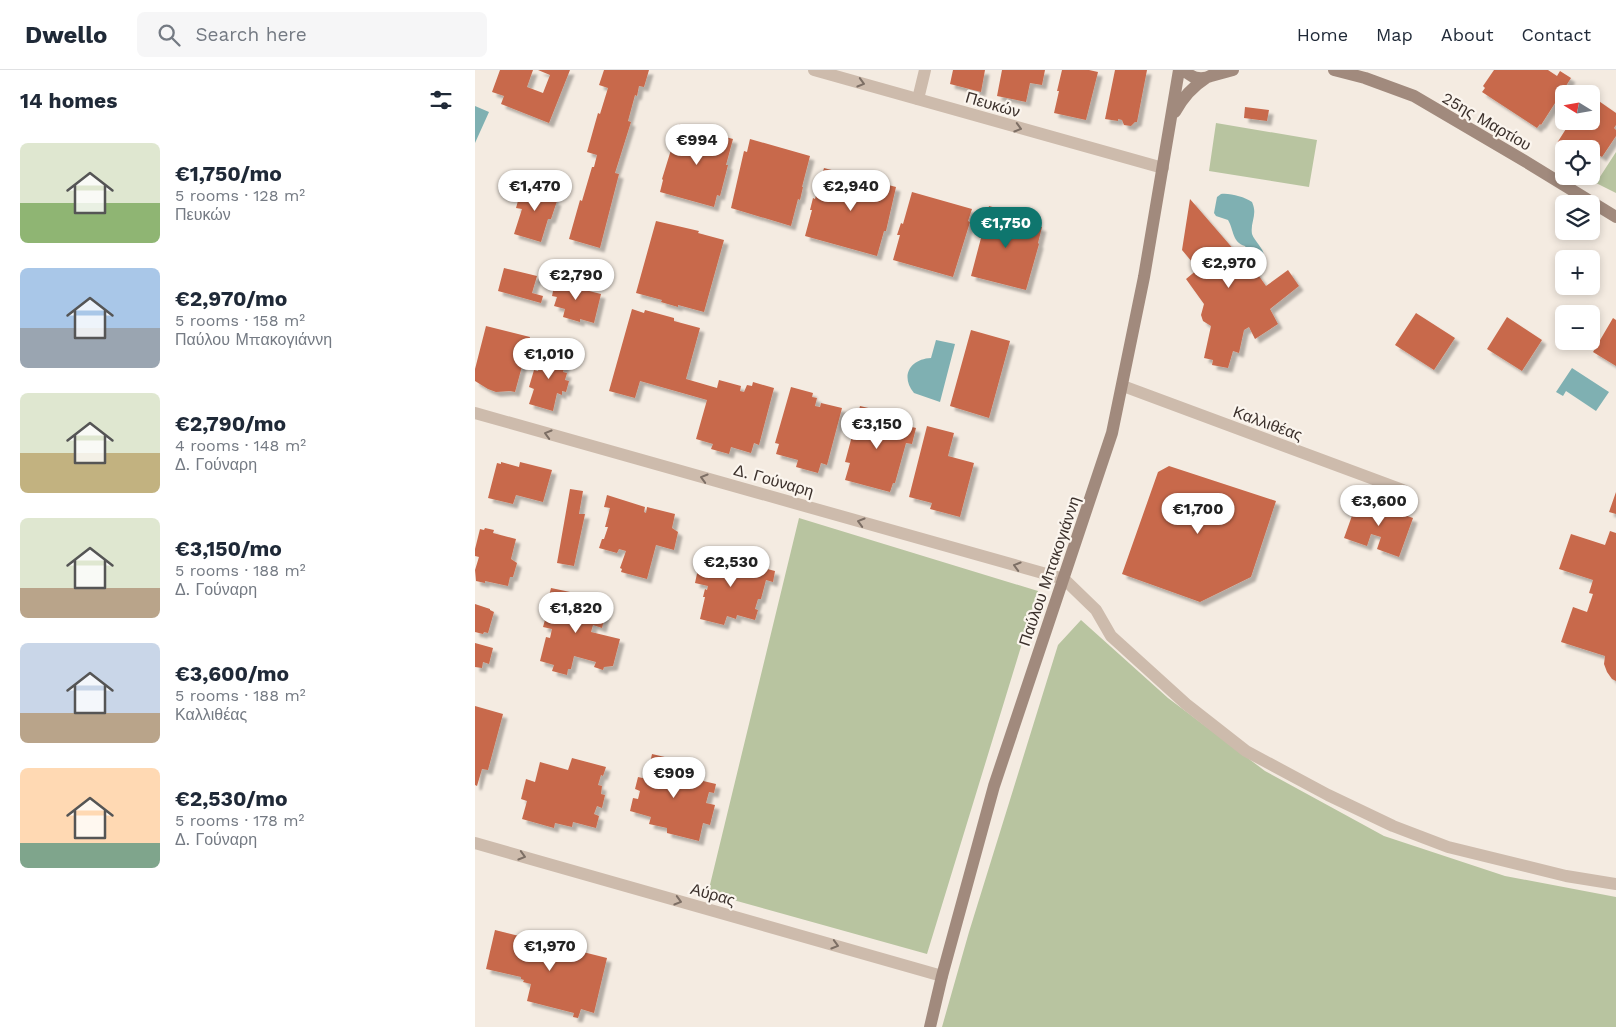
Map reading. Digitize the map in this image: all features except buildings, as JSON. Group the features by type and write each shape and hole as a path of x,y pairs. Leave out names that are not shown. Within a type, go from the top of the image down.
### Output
{"main road":[{"name":"Παύλου Μπακογιάννη","path":"930,1027 994,786 1112,433 1145,277 1179,70"},
{"path":"1185,70 1191,76 1198,79 1233,70"},
{"name":"25ης Μαρτίου","path":"1334,70 1373,80 1414,96 1616,217"},
{"name":"Παύλου Μπακογιάννη","path":"1171,118 1186,94 1196,84 1212,75"}],"street":[{"name":"Πευκών","path":"814,70 1163,168"},
{"path":"918,100 925,70"},
{"name":"Καλλιθέας","path":"1123,386 1403,490"},
{"name":"Δ. Γούναρη","path":"475,413 1064,579"},
{"path":"1064,579 1096,610 1111,636 1185,704 1246,751 1328,795 1393,826 1448,847 1567,876 1616,884"},
{"name":"Αύρας","path":"475,843 942,976"}],"green space":[{"path":"1216,123 1317,140 1309,187 1209,171"},
{"path":"1616,152 1616,193 1600,185 1600,177"},
{"path":"799,518 1038,591 927,954 708,893"},
{"path":"1081,620 1168,698 1265,771 1384,836 1505,876 1616,897 1616,1027 942,1027 969,932 1058,645"}],"water":[{"path":"475,106 489,112 475,143"},
{"path":"1221,194 1245,198 1252,202 1254,215 1252,234 1263,251 1264,255 1261,261 1253,261 1245,246 1235,239 1228,220 1216,216 1214,213 1217,197"},
{"path":"936,340 955,344 940,402 914,393 908,380 909,370 913,365 924,359 931,358"},
{"path":"1572,368 1609,392 1596,411 1566,391 1563,396 1556,392"}]}
